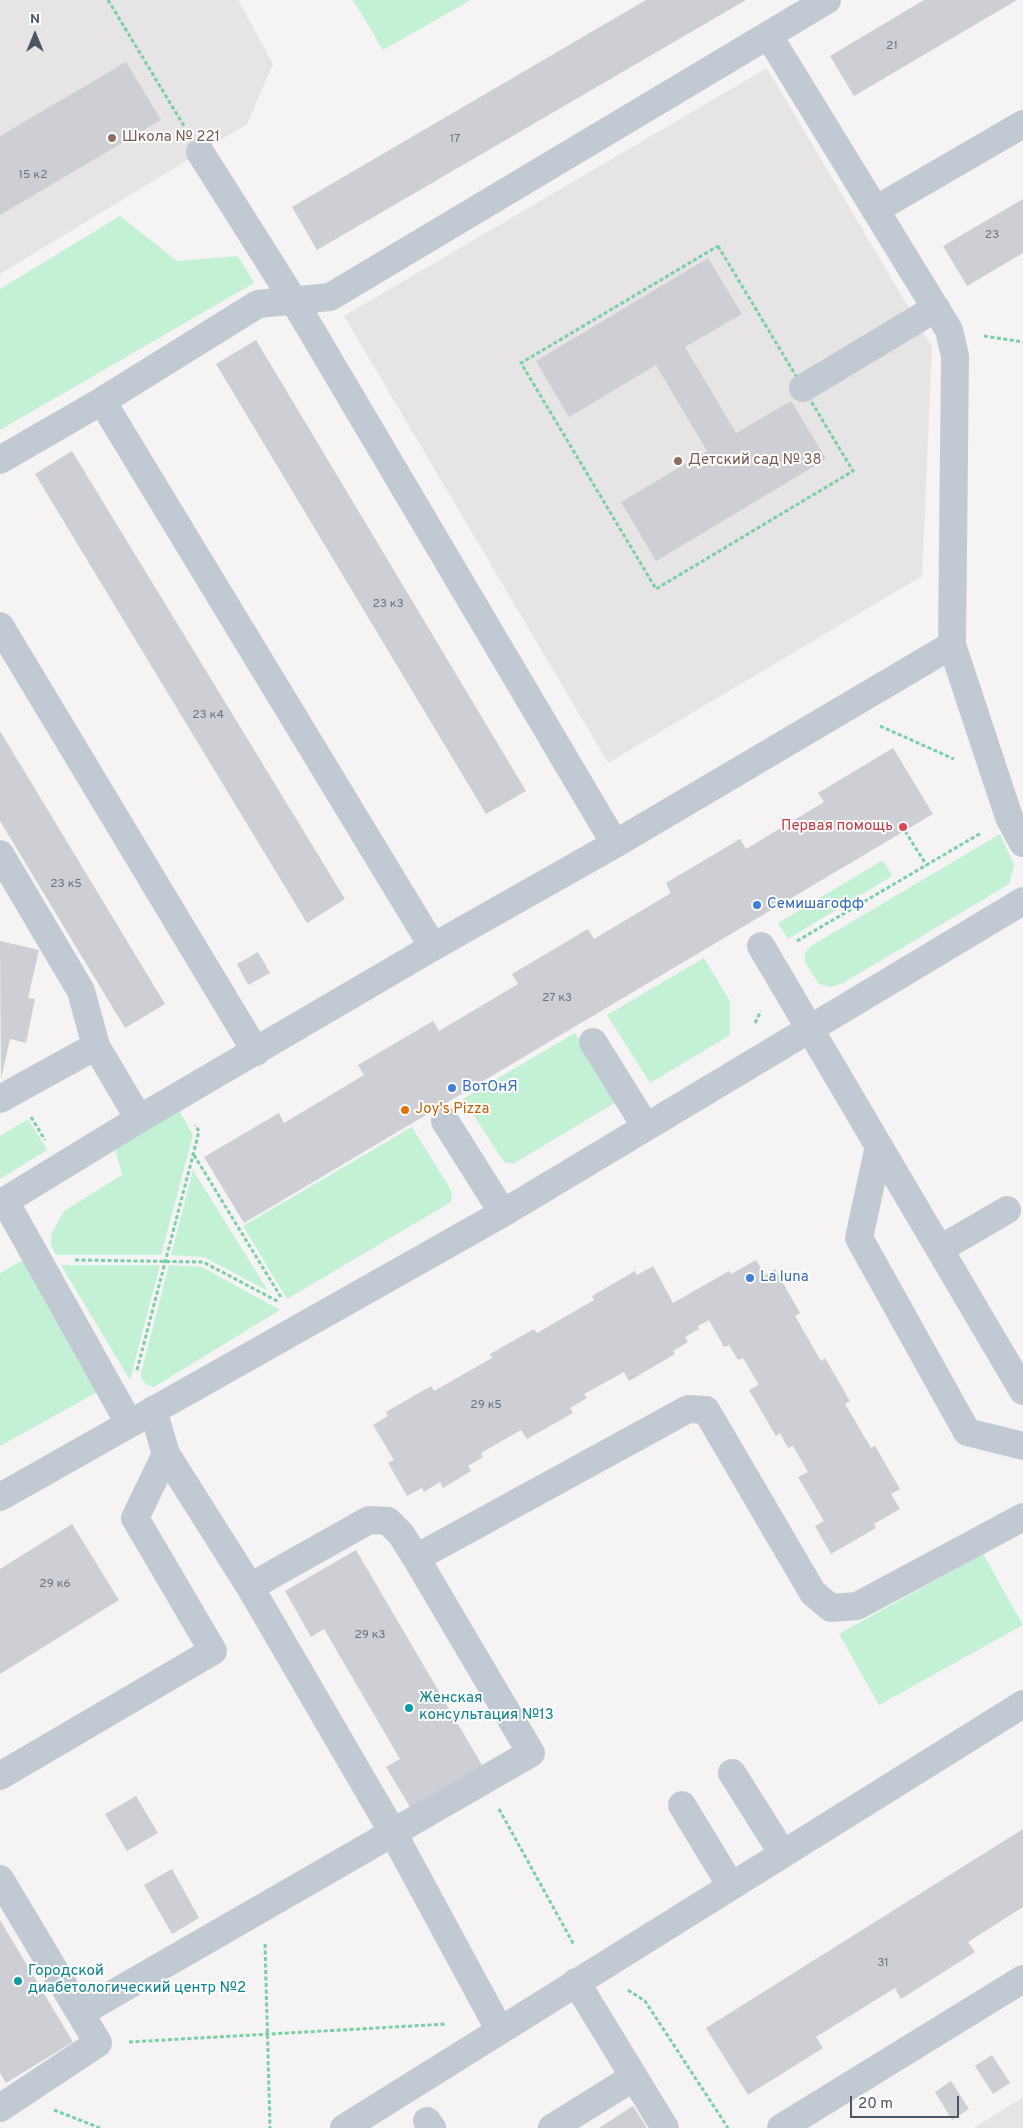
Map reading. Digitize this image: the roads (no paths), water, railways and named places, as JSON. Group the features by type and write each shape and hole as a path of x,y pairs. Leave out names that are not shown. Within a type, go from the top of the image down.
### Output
{"street":[{"path":"0,460 102,401 258,304 330,297 827,0"},
{"path":"769,36 949,330 955,356 952,645 1009,817 1023,843"},
{"path":"875,210 1023,124"},
{"path":"200,152 294,302 615,844"},
{"path":"803,388 936,308"},
{"path":"102,401 433,947"},
{"path":"0,626 256,1052"},
{"path":"128,1420 37,1260 2,1203 139,1119 433,947 615,844 952,645"},
{"path":"0,854 81,991 96,1046 139,1119"},
{"path":"0,1498 128,1420 153,1410 503,1213 1023,901"},
{"path":"761,946 1023,1391"},
{"path":"593,1042 646,1127"},
{"path":"0,1099 96,1046"},
{"path":"444,1121 503,1213"},
{"path":"879,1146 859,1238 967,1432 1023,1446"},
{"path":"940,1249 1007,1210"},
{"path":"416,1558 688,1409 706,1410 813,1593 831,1608 857,1606 1023,1516"},
{"path":"153,1410 166,1454 250,1587 392,1831 499,2030"},
{"path":"0,1776 212,1651 135,1518 166,1454"},
{"path":"80,2013 392,1831 531,1753 416,1558 401,1534 388,1521 369,1520 250,1587"},
{"path":"344,2128 1023,1704"},
{"path":"732,1773 783,1854"},
{"path":"682,1805 731,1886"},
{"path":"0,1879 98,2043 9,2102"},
{"path":"781,2128 1023,1979"},
{"path":"576,1982 665,2128"},
{"path":"552,2128 634,2077"}],"place":[{"name":"Школа № 221","path":"112,138"},
{"name":"Детский сад № 38","path":"678,461"},
{"name":"Первая помощь","path":"903,827"},
{"name":"Семишагофф","path":"757,905"},
{"name":"ВотОнЯ","path":"452,1088"},
{"name":"Joy's Pizza","path":"405,1110"},
{"name":"La luna","path":"750,1278"},
{"name":"Женская консультация №13","path":"409,1708"},
{"name":"Городской диабетологический центр №2","path":"18,1981"}]}
